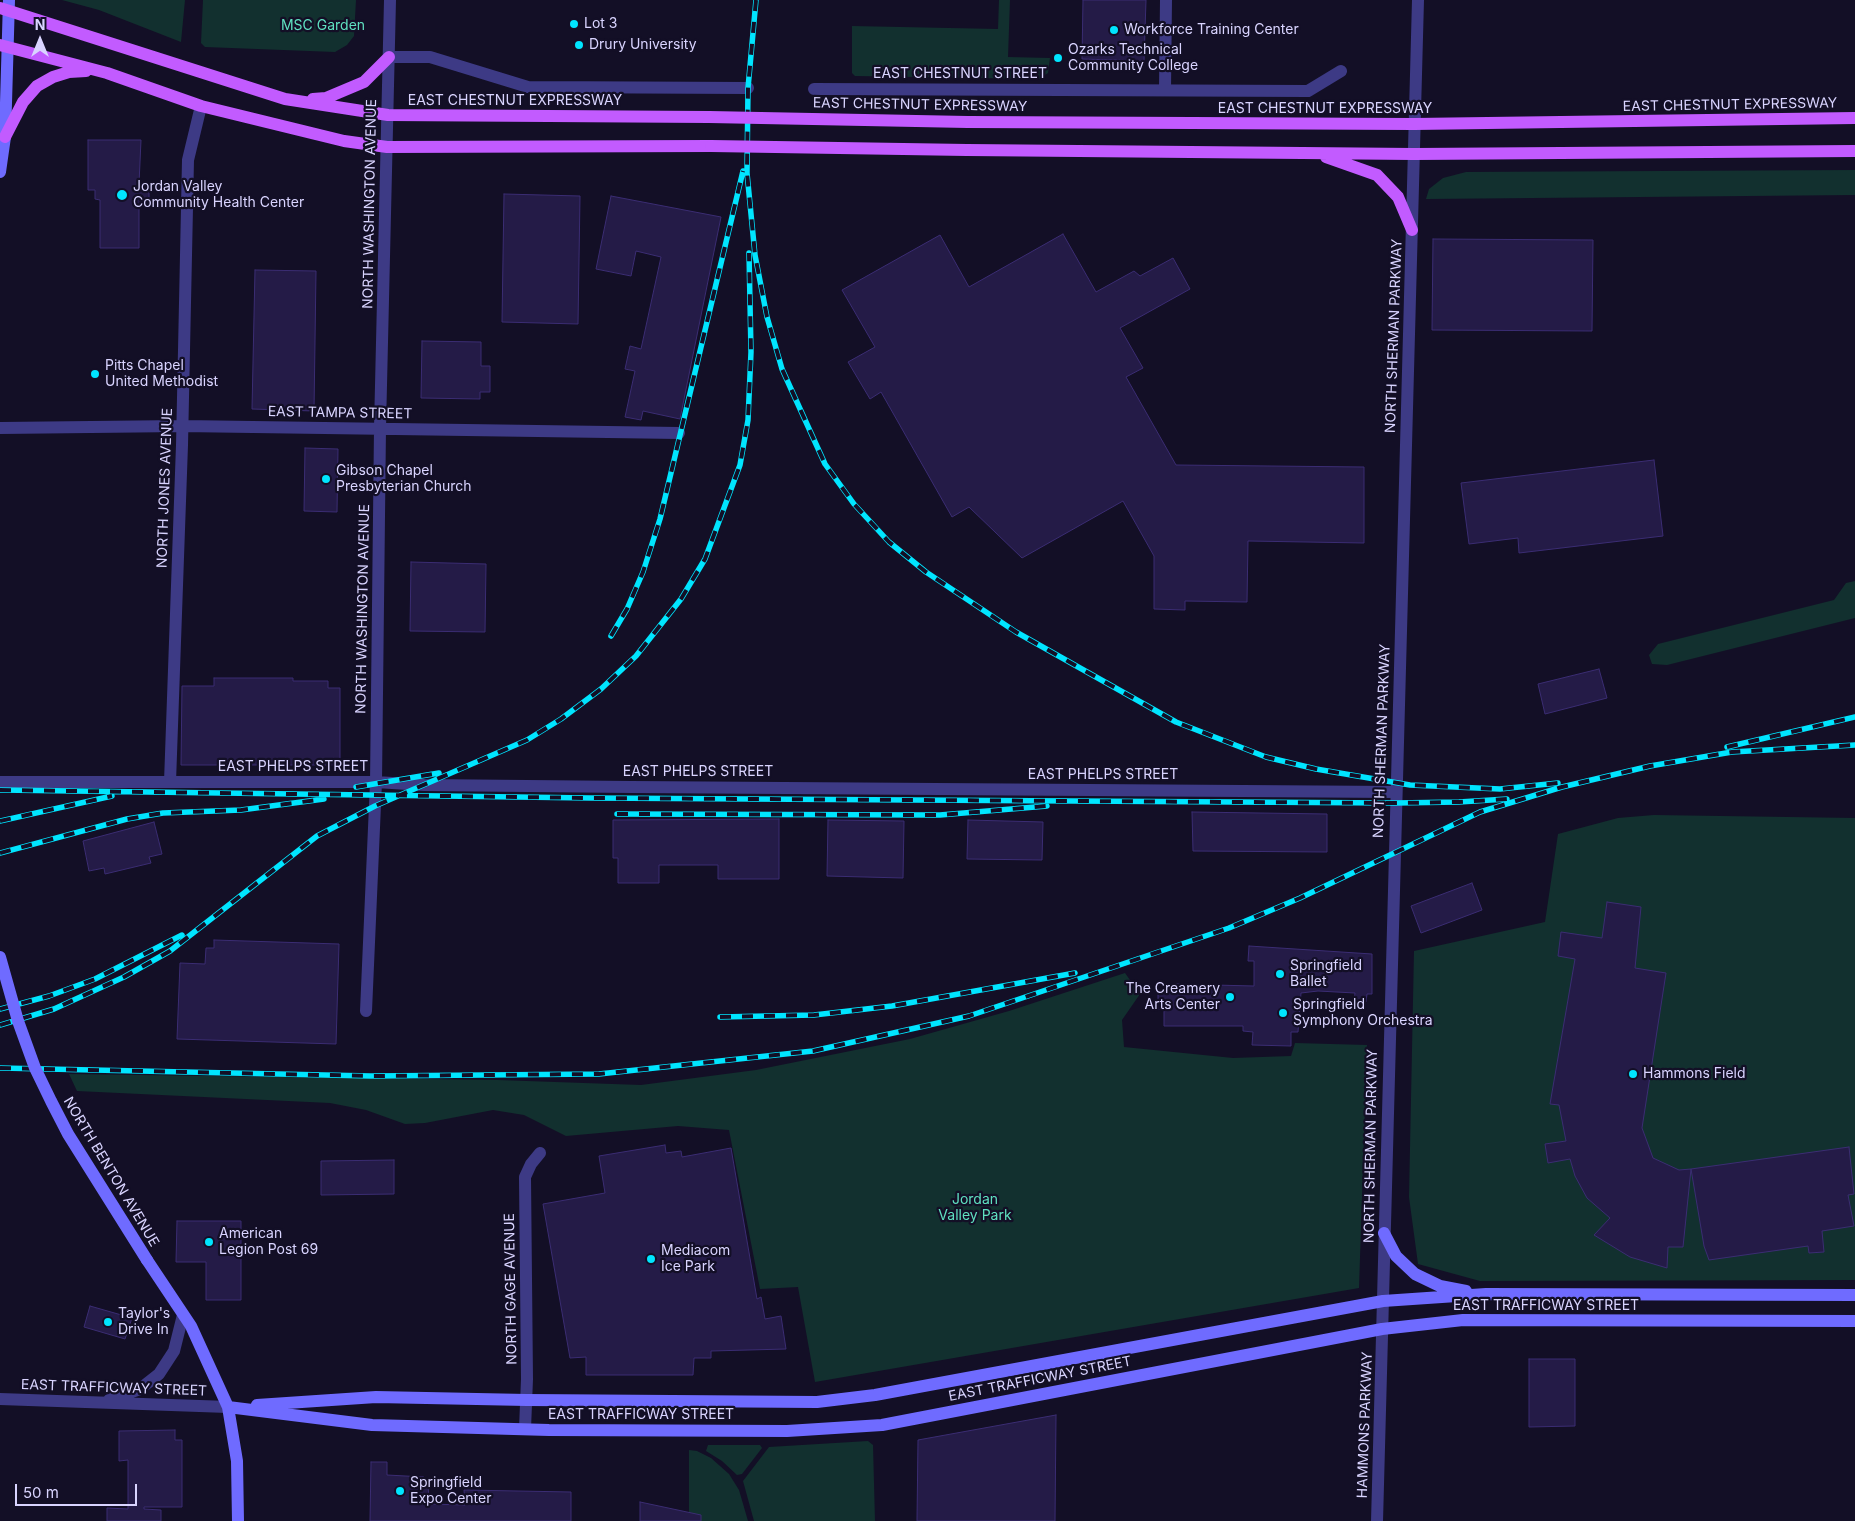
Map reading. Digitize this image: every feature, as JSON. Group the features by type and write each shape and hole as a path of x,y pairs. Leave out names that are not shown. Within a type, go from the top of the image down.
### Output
{"main road":[{"path":"0,172 5,137 4,46 6,6"},
{"name":"EAST CHESTNUT EXPRESSWAY","path":"6,6 285,99 388,115 709,117 968,122 1414,124 1855,118"},
{"path":"4,46 96,70 201,106 344,142 387,147 711,146 1316,154 1855,150"},
{"path":"285,99 326,98 364,82 389,57"},
{"path":"5,137 23,102 37,86 53,77 69,72 96,70"},
{"path":"1316,154 1378,176 1398,197 1412,230"},
{"name":"NORTH BENTON AVENUE","path":"0,957 18,1021 35,1068 68,1134 202,1346 228,1408 237,1461 238,1521"},
{"path":"1384,1233 1396,1256 1415,1274 1440,1286 1486,1294"},
{"name":"EAST TRAFFICWAY STREET","path":"228,1408 376,1397 817,1402 866,1396 1383,1301 1486,1294 1855,1295"},
{"name":"EAST TRAFFICWAY STREET","path":"228,1408 372,1426 787,1431 882,1425 1382,1329 1463,1320 1855,1321"}],"street":[{"name":"NORTH WASHINGTON AVENUE","path":"366,1011 376,782 380,428 390,0"},
{"path":"1165,90 1166,0"},
{"name":"NORTH SHERMAN PARKWAY","path":"1382,1329 1418,0"},
{"path":"389,57 430,57 528,87 748,88"},
{"name":"EAST CHESTNUT STREET","path":"814,89 1308,91 1341,71"},
{"name":"NORTH JONES AVENUE","path":"170,782 182,426 188,160 201,106"},
{"name":"EAST TAMPA STREET","path":"0,428 182,426 679,433"},
{"name":"EAST PHELPS STREET","path":"0,782 376,782 424,785 1396,792"},
{"name":"NORTH GAGE AVENUE","path":"525,1429 527,1400 526,1177 531,1164 540,1153"},
{"path":"102,1403 140,1389 159,1374 174,1351 183,1315"},
{"name":"HAMMONS PARKWAY","path":"1377,1521 1382,1329"},
{"name":"EAST TRAFFICWAY STREET","path":"0,1399 228,1408"}],"green space":[{"path":"62,0 185,0 181,42 99,10"},
{"name":"MSC Garden","path":"203,0 356,0 354,36 347,45 335,52 205,47 201,43"},
{"path":"999,0 1010,0 1008,57 1050,58 1048,73 1039,79 855,76 852,73 852,26 998,29"},
{"path":"1855,170 1855,195 1426,199 1429,189 1443,178 1466,172"},
{"path":"1855,581 1855,618 1667,665 1652,664 1649,655 1658,644 1834,600 1846,583"},
{"name":"Hammons Field","path":"1654,815 1855,818 1855,1280 1480,1281 1418,1264 1409,1197 1414,951 1545,922 1558,834 1618,818"},
{"name":"Jordan Valley Park","path":"1125,973 1140,994 1122,1020 1124,1047 1233,1058 1291,1056 1295,1043 1367,1045 1359,1288 815,1382 798,1287 760,1289 729,1130 678,1126 566,1136 524,1115 493,1110 425,1123 405,1124 366,1110 330,1103 77,1091 69,1074 498,1080 641,1085 756,1070 910,1039 1009,1011"},
{"path":"868,1441 873,1445 875,1521 754,1521 743,1481 769,1447"},
{"path":"708,1445 760,1445 762,1448 742,1474 737,1475 722,1461 706,1451"},
{"path":"689,1450 697,1451 711,1458 729,1474 739,1490 748,1521 689,1521"}],"building":[{"name":"Workforce Training Center","path":"1083,0 1146,0 1144,61 1082,59"},
{"name":"Jordan Valley Community Health Center","path":"88,140 141,140 139,184 149,184 149,205 139,205 139,248 100,248 100,200 95,199 95,190 88,190"},
{"path":"504,194 580,196 578,324 502,322"},
{"path":"611,196 721,217 680,419 643,411 641,420 625,417 635,371 625,369 630,346 641,349 661,257 636,251 631,276 596,269"},
{"path":"1063,234 1096,292 1134,271 1140,276 1173,258 1190,289 1120,328 1143,368 1126,377 1176,465 1364,467 1364,543 1248,541 1247,602 1185,601 1185,610 1154,609 1154,556 1123,501 1022,558 969,507 952,517 881,392 870,399 848,362 875,347 842,290 940,235 969,287"},
{"path":"1433,239 1593,240 1592,331 1432,330"},
{"path":"255,270 316,271 314,411 252,409"},
{"path":"422,341 481,342 481,366 490,366 490,392 480,392 480,399 421,398"},
{"path":"305,448 338,449 337,512 304,511"},
{"path":"1654,460 1663,536 1519,553 1518,538 1469,544 1461,483"},
{"path":"411,562 486,564 485,632 410,631"},
{"path":"1599,669 1607,698 1545,714 1538,684"},
{"path":"214,678 293,678 293,681 328,681 328,688 340,688 340,765 181,765 182,686 214,686"},
{"path":"1192,812 1327,814 1327,852 1193,851"},
{"path":"779,819 779,879 718,879 718,865 659,865 659,883 618,883 618,858 613,858 613,820"},
{"path":"828,820 904,821 903,878 827,876"},
{"path":"968,820 1043,822 1042,860 967,859"},
{"path":"154,822 162,854 149,857 151,863 105,874 104,868 89,871 83,841"},
{"path":"1472,883 1482,910 1421,933 1411,906"},
{"path":"1607,902 1641,907 1635,968 1666,973 1642,1128 1653,1158 1679,1170 1691,1169 1683,1247 1668,1247 1667,1268 1630,1257 1594,1235 1610,1218 1587,1198 1575,1176 1570,1159 1548,1163 1545,1144 1566,1141 1559,1105 1550,1104 1575,959 1558,956 1561,932 1602,938"},
{"path":"214,940 339,944 336,1044 177,1039 180,963 205,964 206,948 214,948"},
{"name":"The Creamery Arts Center","path":"1249,946 1372,954 1372,994 1367,994 1366,1002 1354,1001 1355,993 1318,991 1301,993 1298,1032 1291,1032 1291,1046 1252,1045 1253,1032 1243,1031 1243,1026 1164,1026 1164,1009 1158,1009 1158,992 1174,992 1174,984 1254,986 1254,961 1248,961"},
{"name":"Mediacom Ice Park","path":"665,1145 666,1153 681,1151 682,1157 731,1148 757,1299 761,1297 765,1319 781,1316 786,1349 711,1351 711,1358 694,1358 693,1375 586,1375 586,1357 570,1358 543,1204 605,1193 599,1156"},
{"path":"1849,1147 1854,1194 1848,1195 1854,1226 1822,1231 1824,1252 1809,1253 1808,1246 1709,1260 1704,1246 1691,1169"},
{"path":"394,1160 394,1194 321,1195 321,1161"},
{"name":"American Legion Post 69","path":"177,1221 241,1221 241,1300 206,1300 206,1262 176,1262"},
{"name":"Taylor's Drive In","path":"90,1306 132,1318 125,1339 84,1327"},
{"path":"1529,1359 1575,1359 1575,1426 1529,1427"},
{"path":"1056,1415 1055,1521 917,1521 918,1440"},
{"path":"175,1430 175,1440 182,1440 182,1507 144,1507 144,1509 161,1510 161,1521 107,1521 107,1508 128,1509 128,1460 119,1461 119,1431"},
{"name":"Springfield Expo Center","path":"371,1462 387,1462 387,1475 424,1477 424,1481 428,1481 429,1504 465,1505 464,1490 571,1492 571,1521 370,1521"},
{"path":"640,1502 701,1515 701,1521 640,1521"}],"railway":[{"path":"756,0 748,88 747,173 755,255 767,317 782,369 825,464 854,504 889,542 926,572 1016,632 1176,722 1266,757 1316,769 1410,785 1500,789 1558,783"},
{"path":"611,636 627,609 643,572 660,519 743,171"},
{"path":"0,1025 54,1009 124,977 170,951 317,836 375,806 527,740 561,719 601,689 636,656 681,599 705,559 740,465 748,420 751,352 749,253"},
{"path":"1727,747 1855,717"},
{"path":"0,1068 371,1076 599,1074 813,1051 969,1016 1229,928 1300,898 1480,812 1562,787 1650,766 1732,752 1855,745"},
{"path":"356,787 439,773"},
{"path":"0,790 590,798 1395,803 1507,799"},
{"path":"0,821 112,796"},
{"path":"0,853 127,819 163,813 241,810 324,799"},
{"path":"617,814 940,815 1047,806"},
{"path":"0,1009 49,996 95,979 182,935"},
{"path":"720,1017 814,1015 892,1006 1075,973"}],"place":[{"name":"Lot 3","path":"574,24"},
{"name":"Workforce Training Center","path":"1114,30"},
{"name":"Drury University","path":"579,45"},
{"name":"Ozarks Technical Community College","path":"1058,58"},
{"name":"Jordan Valley Community Health Center","path":"122,195"},
{"name":"Pitts Chapel United Methodist","path":"95,374"},
{"name":"Gibson Chapel Presbyterian Church","path":"326,479"},
{"name":"Springfield Ballet","path":"1280,974"},
{"name":"The Creamery Arts Center","path":"1230,997"},
{"name":"Springfield Symphony Orchestra","path":"1283,1013"},
{"name":"Hammons Field","path":"1633,1074"},
{"name":"American Legion Post 69","path":"209,1242"},
{"name":"Mediacom Ice Park","path":"651,1259"},
{"name":"Taylor's Drive In","path":"108,1322"},
{"name":"Springfield Expo Center","path":"400,1491"}]}
